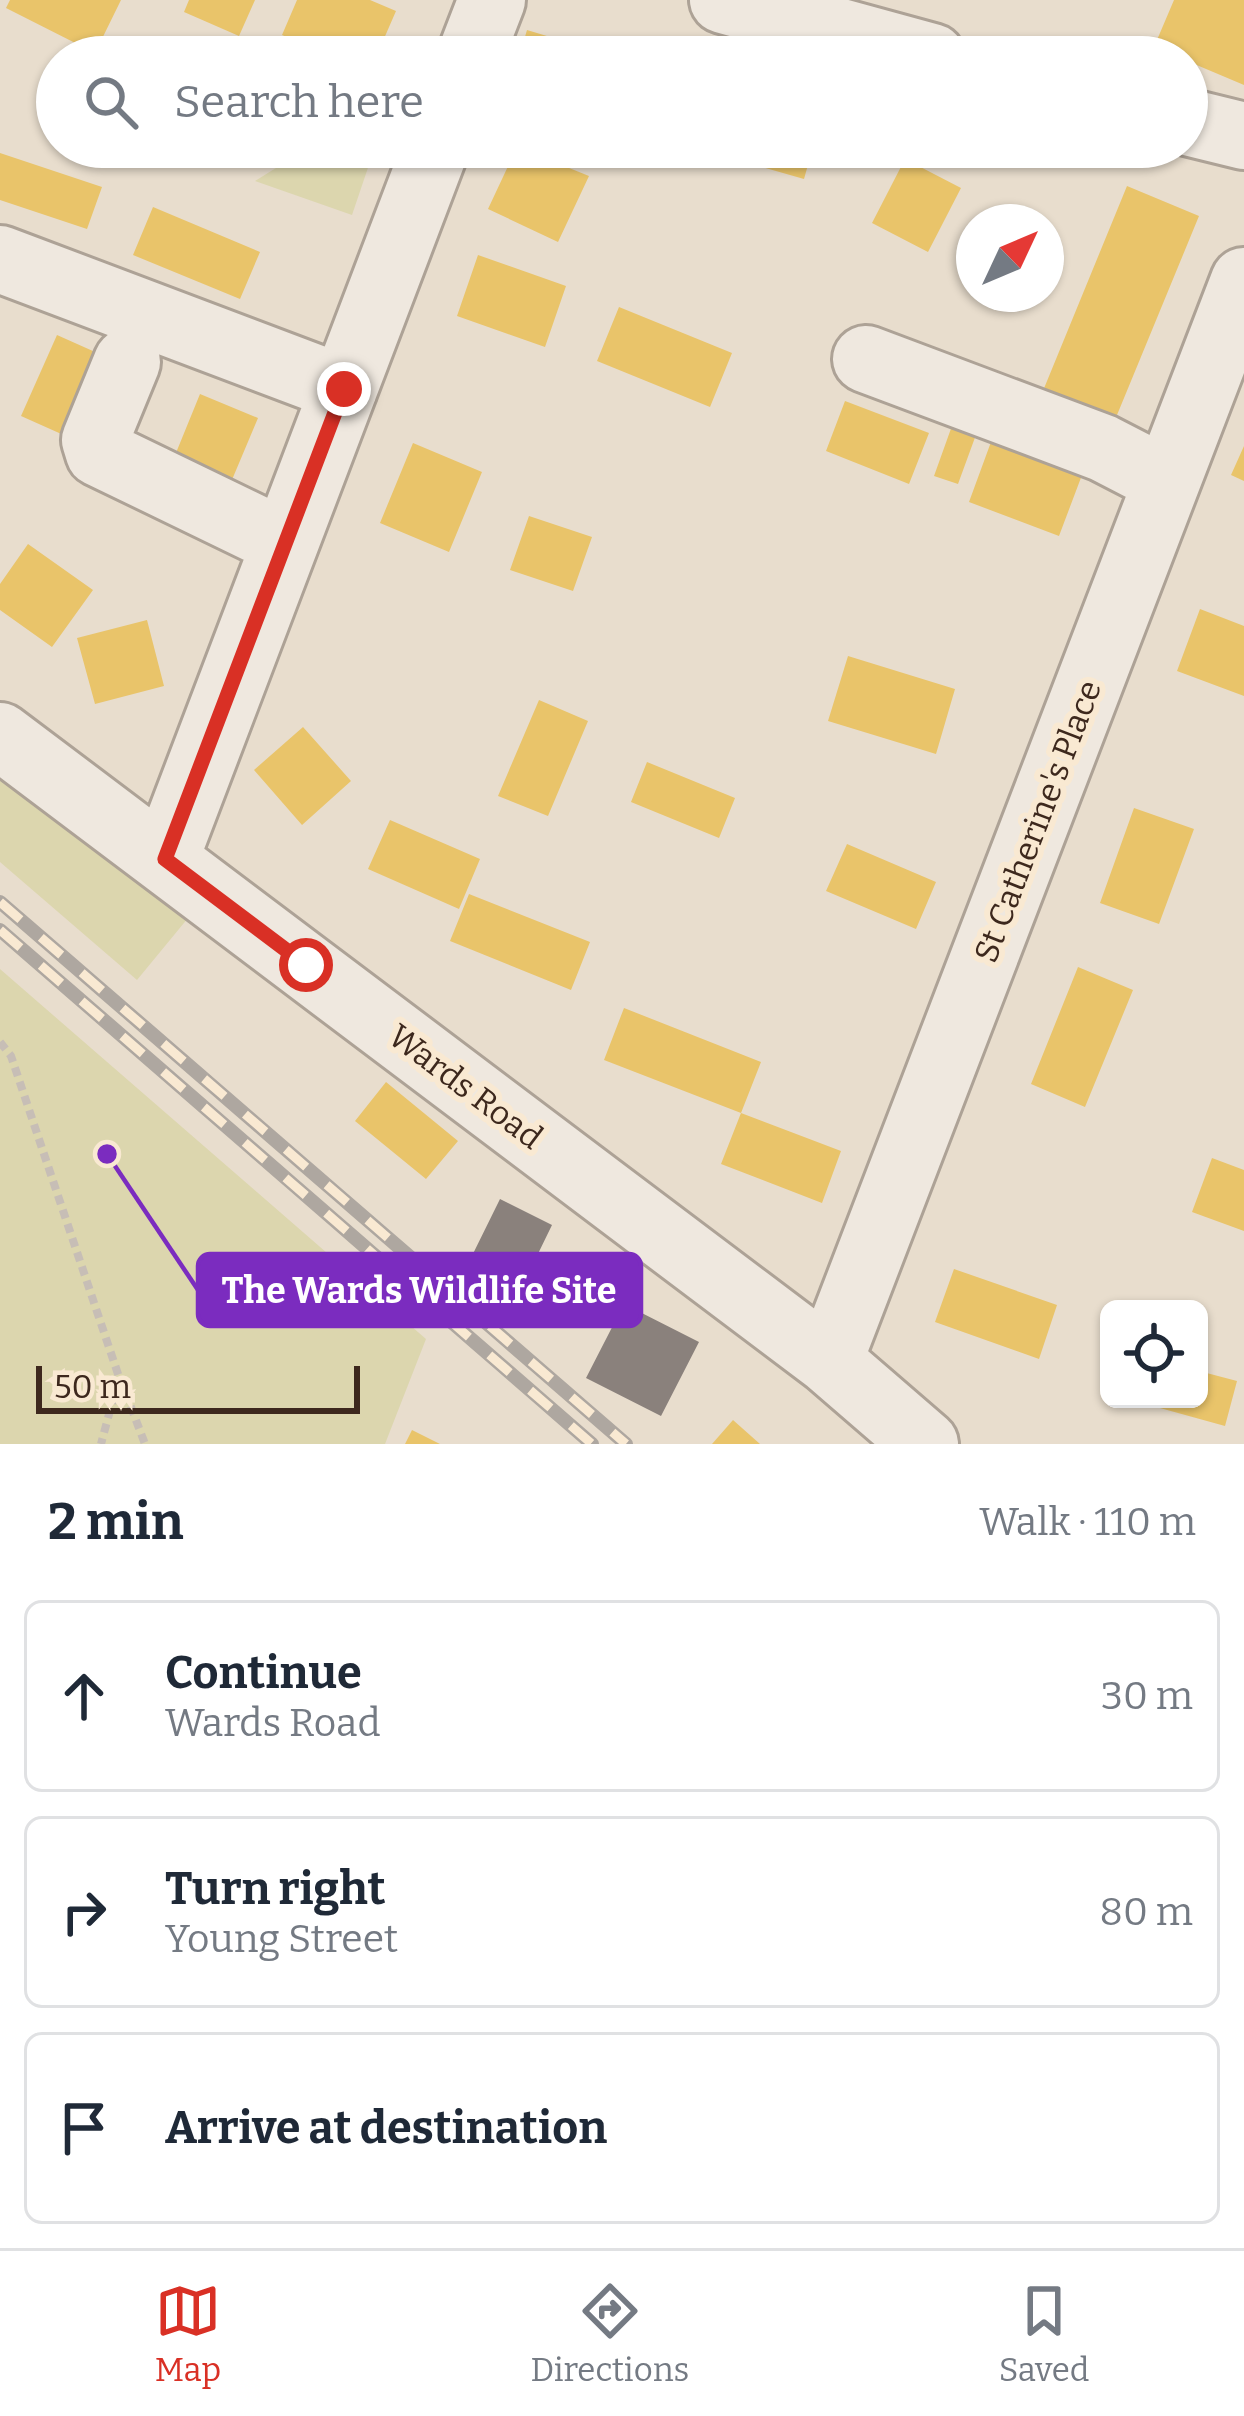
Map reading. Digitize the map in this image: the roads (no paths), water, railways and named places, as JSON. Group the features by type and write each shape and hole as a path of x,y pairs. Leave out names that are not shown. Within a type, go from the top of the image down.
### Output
{"street":[{"path":"478,36 492,0"},
{"path":"723,0 855,36"},
{"path":"1208,127 1244,136"},
{"path":"165,859 428,168"},
{"path":"0,259 344,389"},
{"name":"St Catherine's Place","path":"829,1361 1244,281"},
{"path":"866,358 1103,448 1167,481"},
{"path":"127,362 94,440 99,453 285,543"},
{"name":"Wards Road","path":"0,736 829,1361 925,1444"}],"railway":[{"path":"0,902 626,1444"},
{"path":"0,930 592,1444"}],"place":[{"name":"The Wards Wildlife Site","path":"107,1154"}]}
